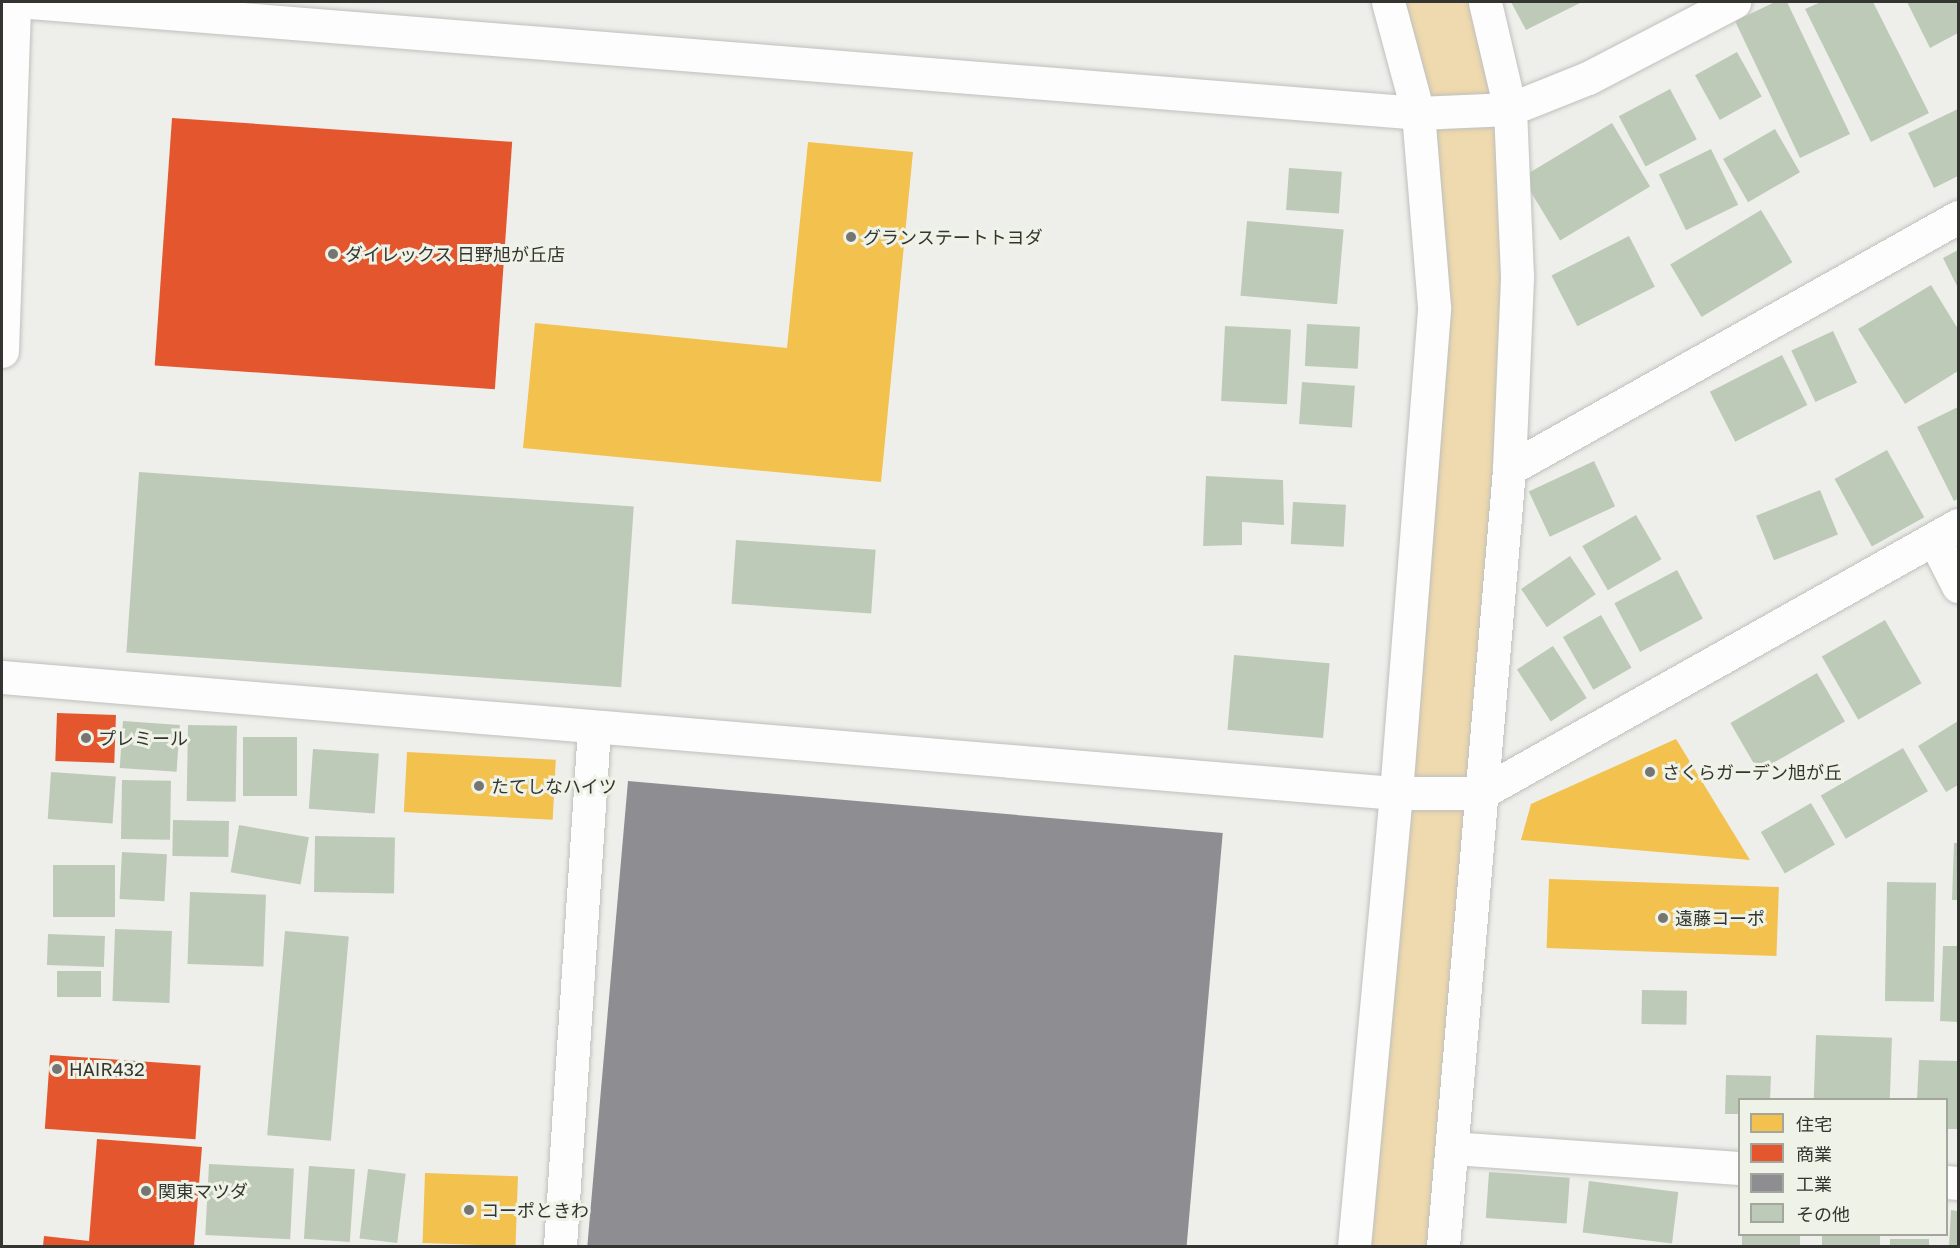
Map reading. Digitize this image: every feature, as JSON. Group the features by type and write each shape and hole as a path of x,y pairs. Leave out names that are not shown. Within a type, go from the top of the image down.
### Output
{"street":[{"path":"2,351 14,2"},
{"path":"30,2 1418,113 1510,109 1588,78 1734,2"},
{"path":"1354,1246 1396,793 1434,307 1418,113 1388,2"},
{"path":"1443,1246 1509,469 1517,276 1510,109 1485,2"},
{"path":"1509,469 1959,217"},
{"path":"2,677 1396,793 1481,793 1946,532 1959,586"},
{"path":"560,1246 594,728"},
{"path":"1452,1148 1738,1168"}],"shaded area":[{"path":"1388,2 1485,2 1517,276 1443,1246 1354,1246 1434,307"}],"building: 住宅":[{"name":"グランステートトヨダ","path":"808,142 913,152 881,482 523,448 535,323 787,348"},
{"name":"さくらガーデン旭が丘","path":"1676,739 1750,860 1521,840 1531,804"},
{"name":"たてしなハイツ","path":"407,752 556,760 553,820 404,812"},
{"name":"遠藤コーポ","path":"1549,879 1779,887 1776,956 1547,948"},
{"name":"コーポときわ","path":"425,1173 518,1176 516,1246 423,1243"}],"building: 商業":[{"name":"ダイレックス 日野旭が丘店","path":"172,118 512,142 495,389 155,365"},
{"name":"プレミール","path":"57,713 116,715 114,763 55,761"},
{"path":"50,1055 201,1066 195,1139 45,1129"},
{"name":"関東マツダ","path":"97,1139 202,1147 194,1246 43,1246 44,1236 89,1241"}],"building: 工業":[{"path":"628,781 1223,833 1187,1246 587,1246"}],"building: その他":[{"path":"1511,2 1582,2 1526,30"},
{"path":"1775,2 1787,2 1850,134 1800,158 1735,21"},
{"path":"1821,2 1873,2 1929,113 1871,142 1805,9"},
{"path":"1907,2 1958,2 1958,33 1930,48"},
{"path":"1737,52 1762,97 1720,120 1695,75"},
{"path":"1670,89 1697,139 1646,167 1619,116"},
{"path":"1958,109 1958,176 1934,188 1908,133"},
{"path":"1612,123 1650,186 1560,241 1522,177"},
{"path":"1775,129 1800,172 1748,202 1723,159"},
{"path":"1711,149 1738,205 1686,230 1659,174"},
{"path":"1289,168 1342,172 1339,214 1286,210"},
{"path":"1761,210 1792,262 1702,317 1670,265"},
{"path":"1247,221 1344,229 1337,304 1240,296"},
{"path":"1629,236 1655,287 1577,326 1551,275"},
{"path":"1958,250 1958,288 1943,258"},
{"path":"1931,285 1958,329 1958,371 1905,404 1858,329"},
{"path":"1307,324 1360,327 1358,369 1305,366"},
{"path":"1225,326 1291,329 1287,404 1221,401"},
{"path":"1833,331 1857,383 1815,402 1791,350"},
{"path":"1782,355 1807,405 1735,442 1710,392"},
{"path":"1302,382 1355,386 1352,428 1299,424"},
{"path":"1958,407 1958,499 1954,501 1917,427"},
{"path":"1887,450 1924,517 1872,546 1835,479"},
{"path":"1594,461 1615,506 1550,537 1529,491"},
{"path":"139,472 634,507 621,687 126,653"},
{"path":"1206,476 1283,480 1284,525 1242,522 1242,545 1203,546"},
{"path":"1820,490 1838,535 1774,560 1756,516"},
{"path":"1293,502 1346,505 1344,547 1291,544"},
{"path":"1636,515 1662,559 1608,590 1582,546"},
{"path":"736,540 876,550 871,614 732,604"},
{"path":"1570,556 1596,594 1547,627 1521,589"},
{"path":"1677,570 1703,619 1640,652 1614,603"},
{"path":"1601,615 1632,668 1593,690 1563,637"},
{"path":"1885,620 1922,683 1858,720 1822,656"},
{"path":"1553,646 1587,698 1551,721 1517,669"},
{"path":"1234,655 1330,663 1323,738 1227,730"},
{"path":"1817,673 1845,721 1758,771 1730,723"},
{"path":"123,721 180,725 177,772 120,768"},
{"path":"1958,721 1958,785 1946,792 1918,746"},
{"path":"188,725 237,726 236,802 187,801"},
{"path":"243,737 297,737 297,796 243,796"},
{"path":"1903,748 1928,791 1846,839 1821,796"},
{"path":"313,749 379,754 375,813 309,809"},
{"path":"51,772 116,777 113,823 48,819"},
{"path":"122,780 171,781 170,840 121,839"},
{"path":"1811,803 1835,845 1785,874 1761,832"},
{"path":"173,820 229,821 228,857 172,856"},
{"path":"239,825 309,837 301,885 231,872"},
{"path":"315,836 395,837 394,893 314,892"},
{"path":"1954,843 1958,843 1958,900 1952,900"},
{"path":"122,852 167,854 164,901 120,899"},
{"path":"53,865 115,865 115,917 53,917"},
{"path":"1887,882 1936,883 1934,1002 1885,1001"},
{"path":"190,892 266,895 263,967 187,964"},
{"path":"115,929 172,931 169,1003 112,1001"},
{"path":"285,931 349,937 331,1141 267,1135"},
{"path":"48,934 105,936 104,967 47,965"},
{"path":"1943,946 1958,946 1958,1022 1940,1021"},
{"path":"57,971 101,971 101,997 57,997"},
{"path":"1642,990 1687,991 1686,1025 1641,1024"},
{"path":"1816,1035 1892,1038 1890,1098 1814,1098"},
{"path":"1919,1060 1958,1061 1958,1129 1948,1129 1948,1098 1917,1098"},
{"path":"1726,1075 1771,1076 1770,1098 1738,1098 1738,1114 1725,1114"},
{"path":"209,1164 294,1168 290,1239 205,1235"},
{"path":"309,1166 355,1169 350,1242 304,1239"},
{"path":"368,1169 406,1174 397,1243 359,1238"},
{"path":"1489,1172 1570,1178 1567,1224 1486,1218"},
{"path":"1589,1181 1678,1192 1672,1244 1583,1233"},
{"path":"1951,1210 1958,1211 1958,1246 1949,1246"},
{"path":"1742,1236 1800,1236 1800,1246 1742,1246"},
{"path":"1822,1236 1880,1236 1880,1246 1822,1246"},
{"path":"1890,1239 1929,1239 1929,1246 1890,1246"}],"place":[{"name":"グランステートトヨダ","path":"851,237"},
{"name":"ダイレックス 日野旭が丘店","path":"333,254"},
{"name":"プレミール","path":"86,738"},
{"name":"さくらガーデン旭が丘","path":"1650,772"},
{"name":"たてしなハイツ","path":"479,786"},
{"name":"遠藤コーポ","path":"1663,918"},
{"name":"HAIR432","path":"57,1069"},
{"name":"関東マツダ","path":"146,1191"},
{"name":"コーポときわ","path":"469,1210"}]}
